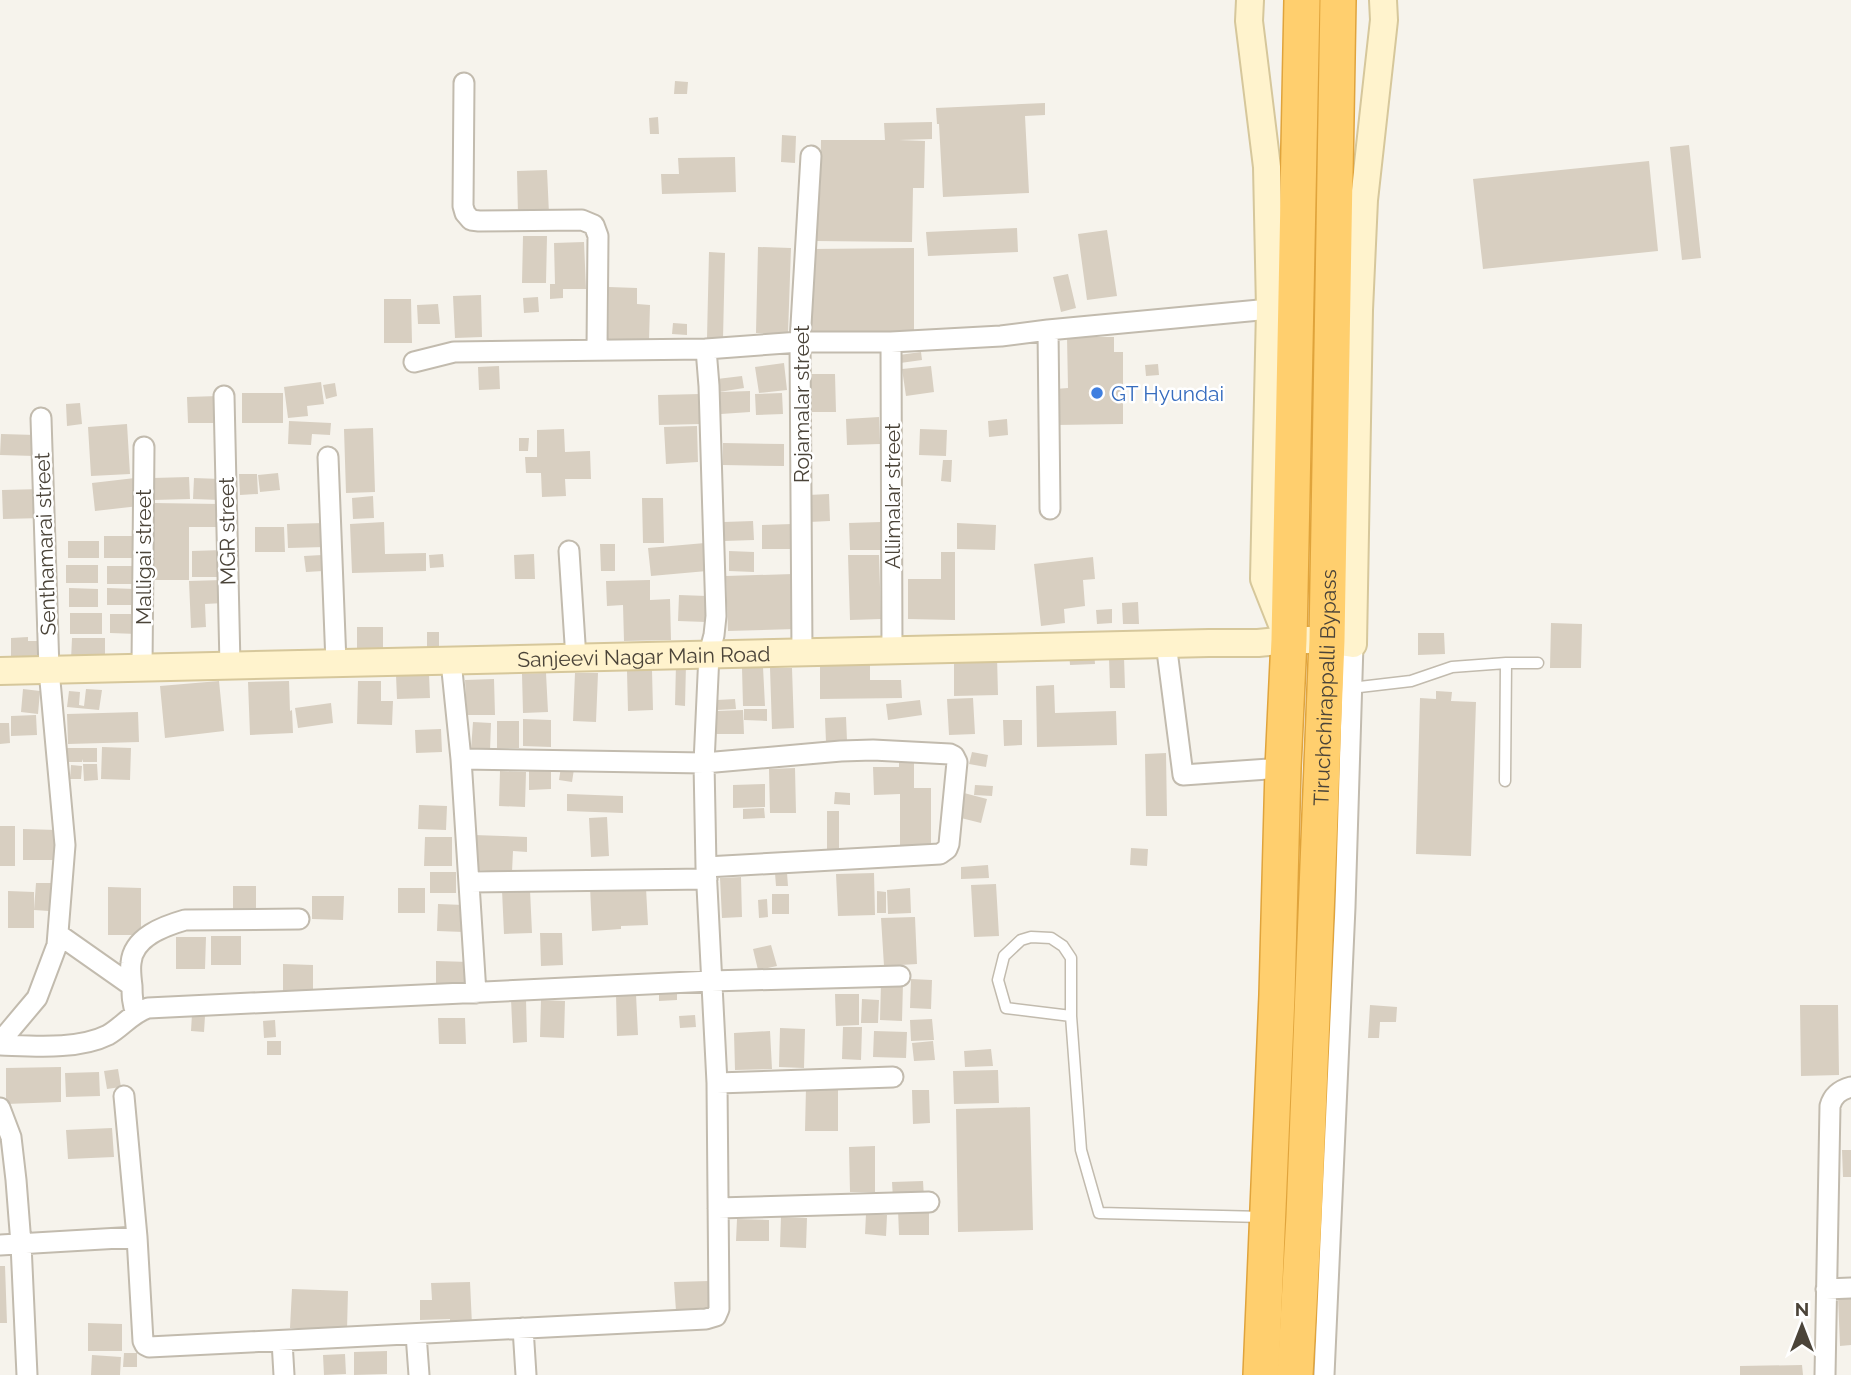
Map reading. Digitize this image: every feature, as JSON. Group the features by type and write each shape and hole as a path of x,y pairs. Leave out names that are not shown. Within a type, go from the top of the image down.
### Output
{"highway":[{"name":"Tiruchchirappalli Bypass","path":"1261,1375 1289,640 1302,8"},
{"name":"Tiruchchirappalli Bypass","path":"1295,1375 1340,642 1338,11"}],"street":[{"path":"1324,1375 1345,920 1351,688 1340,642 1364,200 1383,10"},
{"path":"1249,11 1267,167 1270,309 1264,579 1289,640"},
{"path":"464,82 465,213 471,220 479,221 582,219 594,226 598,236 597,350"},
{"name":"Rojamalar street","path":"802,652 800,342 811,156"},
{"path":"414,362 454,352 706,349 800,342 891,342 1001,336 1270,309"},
{"path":"1048,330 1050,509"},
{"name":"Allimalar street","path":"891,342 892,650"},
{"path":"124,1096 145,1345 153,1347 282,1341 706,1319 716,1316 719,1309 717,1083 706,873 704,763 709,654 716,616 706,349"},
{"name":"MGR street","path":"224,396 230,666"},
{"name":"Senthamarai street","path":"0,1044 37,998 57,946 65,845 49,670 41,418"},
{"name":"Malligai street","path":"142,667 144,447"},
{"path":"328,457 336,663"},
{"path":"569,551 576,659"},
{"name":"Sanjeevi Nagar Main Road","path":"0,671 1258,643 1289,640 1340,642"},
{"path":"1166,643 1183,775 1283,768"},
{"path":"451,661 461,760 476,993"},
{"path":"461,760 704,763 873,750 950,754 957,762 949,844 940,854 706,873 470,882"},
{"path":"136,1013 133,1005 131,958 150,933 186,920 299,919"},
{"path":"58,933 132,986"},
{"path":"0,1044 77,1044 97,1040 122,1026 136,1013 148,1008 711,981 900,976"},
{"path":"717,1083 893,1077"},
{"path":"1825,1375 1830,1106 1836,1094 1851,1087"},
{"path":"0,1108 10,1137 21,1244 27,1375"},
{"path":"718,1208 929,1202"},
{"path":"0,1245 137,1237"},
{"path":"1826,1289 1851,1288"},
{"path":"523,1328 526,1375"},
{"path":"416,1334 419,1375"},
{"path":"282,1341 284,1375"}],"lane":[{"path":"1505,781 1506,663"},
{"path":"1351,688 1411,681 1452,667 1538,663"},
{"path":"1071,1016 1006,1008 998,980 1004,956 1021,940 1031,937 1051,938 1063,946 1071,958 1071,1016 1081,1150 1099,1213 1267,1217"}],"building":[{"path":"675,81 688,82 687,94 674,94"},
{"path":"1045,103 1045,115 1025,116 1029,193 943,197 936,108"},
{"path":"658,117 659,134 650,134 649,118"},
{"path":"932,122 932,139 899,140 925,141 924,188 913,188 912,242 815,241 815,195 820,195 821,140 885,140 884,123"},
{"path":"782,135 796,136 795,163 781,162"},
{"path":"1689,145 1701,258 1682,260 1670,147"},
{"path":"735,157 736,192 662,194 661,174 679,174 678,158"},
{"path":"1649,161 1658,251 1483,269 1473,179"},
{"path":"547,170 549,214 518,215 517,171"},
{"path":"1017,228 1018,252 928,256 926,232"},
{"path":"1107,230 1117,296 1087,300 1078,234"},
{"path":"523,236 547,236 546,283 522,283"},
{"path":"584,242 586,289 563,289 563,298 550,299 550,284 555,284 554,243"},
{"path":"758,247 791,248 788,334 756,333"},
{"path":"914,248 914,332 811,332 811,249"},
{"path":"709,252 725,253 723,339 707,338"},
{"path":"1068,274 1076,308 1061,312 1053,277"},
{"path":"609,287 637,288 637,304 650,305 649,340 608,339"},
{"path":"481,295 482,337 455,338 453,296"},
{"path":"538,297 539,312 524,313 523,298"},
{"path":"384,299 411,299 412,343 384,343"},
{"path":"438,304 440,324 418,324 417,305"},
{"path":"673,323 687,324 687,335 672,334"},
{"path":"1067,337 1114,337 1114,352 1123,352 1123,424 1056,425 1055,389 1068,388"},
{"path":"921,352 922,360 893,364 892,356"},
{"path":"784,363 787,390 759,393 755,367"},
{"path":"1158,364 1159,375 1146,376 1145,365"},
{"path":"499,366 500,389 479,390 478,367"},
{"path":"931,366 934,392 906,396 902,369"},
{"path":"810,374 835,374 836,412 811,412"},
{"path":"742,376 744,388 719,392 717,379"},
{"path":"321,382 324,404 307,406 308,416 288,418 284,387"},
{"path":"335,383 337,396 326,399 323,385"},
{"path":"750,391 750,412 721,414 720,392"},
{"path":"242,393 283,393 283,423 242,423"},
{"path":"782,393 783,414 756,415 755,394"},
{"path":"700,394 701,424 659,425 658,395"},
{"path":"218,396 219,423 188,423 187,397"},
{"path":"80,403 82,424 67,426 66,404"},
{"path":"879,417 880,444 847,445 846,419"},
{"path":"1007,419 1008,435 989,437 988,421"},
{"path":"289,421 331,423 330,435 312,434 311,445 288,444"},
{"path":"127,424 130,474 91,476 88,427"},
{"path":"697,426 698,462 666,464 664,427"},
{"path":"373,428 375,492 346,493 344,429"},
{"path":"564,429 565,452 590,451 591,479 565,479 566,496 542,497 541,473 526,473 525,457 537,457 537,430"},
{"path":"920,429 947,430 946,456 919,455"},
{"path":"1,434 36,435 35,456 0,455"},
{"path":"519,438 529,438 528,451 519,451"},
{"path":"723,443 784,444 784,466 723,465"},
{"path":"943,460 952,460 951,482 941,481"},
{"path":"278,473 280,490 260,492 258,475"},
{"path":"239,474 257,474 258,494 240,495"},
{"path":"189,477 190,499 154,500 153,478"},
{"path":"135,478 139,506 95,511 92,483"},
{"path":"194,478 221,479 220,500 193,499"},
{"path":"42,489 43,518 3,519 2,490"},
{"path":"829,494 830,521 809,522 808,495"},
{"path":"373,496 374,518 353,519 352,498"},
{"path":"642,498 663,498 664,543 643,543"},
{"path":"154,503 219,504 219,527 189,527 189,580 154,580"},
{"path":"753,521 754,540 724,541 724,522"},
{"path":"384,522 385,554 426,553 426,571 352,573 350,524"},
{"path":"881,522 882,550 850,550 849,523"},
{"path":"324,523 325,547 288,548 287,524"},
{"path":"957,523 996,525 995,550 957,549"},
{"path":"792,524 793,549 762,549 762,525"},
{"path":"255,527 284,527 285,552 255,552"},
{"path":"104,536 134,536 134,558 104,558"},
{"path":"68,541 99,541 99,558 68,558"},
{"path":"705,543 707,571 651,576 648,548"},
{"path":"600,544 615,544 615,571 601,571"},
{"path":"223,550 224,577 192,577 192,551"},
{"path":"729,551 754,552 754,572 729,571"},
{"path":"941,552 955,552 955,620 908,619 908,579 941,579"},
{"path":"443,554 444,567 430,568 429,555"},
{"path":"534,554 535,579 515,579 514,555"},
{"path":"322,555 323,571 306,572 304,556"},
{"path":"848,555 879,555 881,619 850,620"},
{"path":"1093,557 1095,579 1083,580 1085,606 1064,609 1065,623 1041,626 1034,564"},
{"path":"66,565 98,565 98,583 66,583"},
{"path":"107,566 136,566 136,584 107,584"},
{"path":"793,574 795,629 728,631 726,576"},
{"path":"223,580 224,603 205,604 206,627 191,628 189,581"},
{"path":"650,580 650,600 670,599 671,640 624,641 623,605 607,606 606,581"},
{"path":"69,588 98,589 98,607 69,607"},
{"path":"107,588 135,589 135,605 107,605"},
{"path":"679,595 707,596 706,622 678,621"},
{"path":"1138,602 1139,624 1123,624 1122,603"},
{"path":"1112,609 1112,623 1097,624 1096,610"},
{"path":"70,613 102,613 102,634 70,634"},
{"path":"110,614 137,614 137,634 110,633"},
{"path":"1551,623 1582,624 1581,668 1550,668"},
{"path":"357,627 383,627 383,654 357,654"},
{"path":"427,632 439,632 439,650 427,650"},
{"path":"1418,633 1444,633 1445,654 1418,655"},
{"path":"28,637 28,641 43,641 44,659 11,660 11,638"},
{"path":"72,638 105,638 105,660 71,660"},
{"path":"1094,650 1095,664 1070,665 1069,651"},
{"path":"997,656 998,695 954,696 954,657"},
{"path":"1124,657 1125,688 1110,688 1109,658"},
{"path":"870,659 870,680 901,680 902,698 820,699 820,660"},
{"path":"676,664 686,664 685,706 675,705"},
{"path":"763,667 765,706 743,706 742,668"},
{"path":"770,668 792,668 794,728 772,729"},
{"path":"652,670 653,710 628,711 627,671"},
{"path":"546,673 548,712 523,713 522,674"},
{"path":"575,673 598,673 596,722 573,721"},
{"path":"429,674 430,698 397,699 396,675"},
{"path":"494,679 495,715 467,715 465,680"},
{"path":"219,681 224,731 165,738 160,686"},
{"path":"289,681 293,733 250,735 248,682"},
{"path":"358,681 381,681 381,701 393,701 392,725 357,724"},
{"path":"1054,685 1055,713 1116,711 1117,745 1037,747 1036,686"},
{"path":"23,689 40,691 38,714 21,712"},
{"path":"86,689 102,690 99,710 67,707 69,691 80,692 79,705 84,706"},
{"path":"1436,691 1452,692 1451,701 1476,702 1471,856 1416,854 1420,698 1436,699"},
{"path":"973,698 975,734 949,735 947,699"},
{"path":"735,699 736,709 717,710 717,700"},
{"path":"920,700 922,715 888,720 886,704"},
{"path":"331,703 333,723 298,728 295,708"},
{"path":"744,709 767,709 767,721 744,720"},
{"path":"743,710 744,734 716,734 716,711"},
{"path":"138,712 139,742 68,744 67,714"},
{"path":"36,715 37,735 11,736 11,716"},
{"path":"846,717 847,741 826,742 825,718"},
{"path":"523,719 551,720 551,747 523,746"},
{"path":"1003,720 1022,720 1022,745 1004,746"},
{"path":"497,721 519,721 519,748 497,748"},
{"path":"473,722 491,723 490,751 471,750"},
{"path":"0,723 9,723 10,743 0,744"},
{"path":"441,729 442,752 416,753 415,730"},
{"path":"102,747 131,748 130,780 101,779"},
{"path":"67,748 97,748 97,762 83,762 82,759 82,762 67,762"},
{"path":"972,752 988,755 986,767 969,764"},
{"path":"1166,753 1167,816 1146,816 1145,754"},
{"path":"899,761 914,761 914,788 931,788 931,846 900,846 900,794 874,795 873,767 899,767"},
{"path":"83,764 97,764 98,780 84,781"},
{"path":"71,765 82,766 81,779 70,779"},
{"path":"551,766 551,789 529,790 529,767"},
{"path":"561,767 574,769 572,782 559,780"},
{"path":"795,768 796,813 770,813 769,769"},
{"path":"500,771 526,772 525,807 499,806"},
{"path":"765,784 765,807 733,808 733,785"},
{"path":"975,785 993,786 992,796 974,795"},
{"path":"835,792 850,793 850,805 834,804"},
{"path":"964,793 987,799 981,823 957,817"},
{"path":"567,794 623,796 623,813 567,811"},
{"path":"419,805 447,806 446,830 418,829"},
{"path":"764,808 765,818 743,819 743,809"},
{"path":"827,811 839,811 839,852 827,852"},
{"path":"607,817 609,856 591,857 589,818"},
{"path":"0,826 15,826 15,866 0,866"},
{"path":"23,829 57,830 57,860 23,860"},
{"path":"474,835 527,837 527,852 513,851 512,872 472,870"},
{"path":"425,837 452,837 452,866 424,866"},
{"path":"1131,848 1148,849 1147,866 1130,865"},
{"path":"988,865 989,878 961,879 961,867"},
{"path":"430,872 456,872 456,893 430,893"},
{"path":"775,873 787,873 788,886 776,886"},
{"path":"874,873 875,915 838,916 836,874"},
{"path":"741,877 742,917 722,918 720,878"},
{"path":"36,883 51,883 49,911 34,910"},
{"path":"996,884 999,936 974,937 971,885"},
{"path":"233,886 256,886 256,913 233,913"},
{"path":"590,886 646,888 648,925 592,931"},
{"path":"108,887 141,888 141,935 108,935"},
{"path":"398,888 425,888 425,913 398,913"},
{"path":"910,888 911,913 888,914 887,890"},
{"path":"502,890 530,890 532,933 504,934"},
{"path":"8,891 34,892 34,928 8,928"},
{"path":"877,891 886,892 886,913 877,913"},
{"path":"772,894 789,894 789,914 772,914"},
{"path":"312,896 344,896 343,920 312,919"},
{"path":"767,899 768,917 759,918 758,900"},
{"path":"438,904 464,905 464,932 437,931"},
{"path":"915,917 917,964 884,966 881,918"},
{"path":"540,933 562,933 563,965 541,966"},
{"path":"211,936 241,936 241,965 211,965"},
{"path":"176,937 206,937 205,969 176,969"},
{"path":"771,945 777,966 758,970 753,949"},
{"path":"436,961 470,962 470,988 436,987"},
{"path":"283,964 313,965 313,991 283,991"},
{"path":"911,979 932,980 931,1009 910,1008"},
{"path":"881,983 903,983 902,1021 880,1020"},
{"path":"677,992 677,1000 659,1001 659,993"},
{"path":"616,994 636,994 638,1035 617,1036"},
{"path":"835,994 859,994 859,1025 836,1026"},
{"path":"511,999 526,999 527,1042 513,1043"},
{"path":"862,999 879,1000 878,1023 861,1023"},
{"path":"541,1000 565,1001 564,1038 540,1037"},
{"path":"1370,1005 1397,1007 1396,1022 1380,1022 1379,1038 1368,1038"},
{"path":"1800,1005 1838,1005 1839,1075 1801,1076"},
{"path":"192,1014 205,1016 204,1032 191,1031"},
{"path":"695,1015 696,1027 680,1028 679,1016"},
{"path":"438,1018 465,1018 466,1044 439,1044"},
{"path":"932,1019 934,1040 911,1041 910,1020"},
{"path":"275,1020 276,1037 264,1038 263,1021"},
{"path":"843,1027 862,1027 861,1060 842,1059"},
{"path":"780,1028 805,1029 804,1068 779,1067"},
{"path":"770,1031 772,1069 735,1070 734,1033"},
{"path":"874,1031 907,1032 906,1058 873,1057"},
{"path":"267,1041 281,1041 281,1055 267,1055"},
{"path":"933,1041 935,1060 914,1061 912,1043"},
{"path":"991,1049 993,1066 965,1067 964,1051"},
{"path":"61,1067 61,1102 6,1104 6,1068"},
{"path":"118,1069 121,1087 107,1089 104,1071"},
{"path":"998,1070 999,1103 954,1104 953,1071"},
{"path":"99,1072 100,1096 66,1097 65,1073"},
{"path":"806,1087 838,1087 838,1131 805,1131"},
{"path":"912,1090 929,1090 930,1123 913,1124"},
{"path":"1030,1107 1033,1230 958,1232 956,1109"},
{"path":"112,1128 114,1157 68,1159 66,1130"},
{"path":"875,1146 875,1192 850,1192 849,1147"},
{"path":"1842,1150 1851,1150 1851,1177 1843,1177"},
{"path":"923,1181 924,1198 893,1199 892,1182"},
{"path":"929,1208 929,1235 899,1235 898,1209"},
{"path":"866,1214 887,1215 886,1236 865,1234"},
{"path":"781,1217 807,1218 806,1248 780,1247"},
{"path":"737,1219 769,1220 769,1241 736,1241"},
{"path":"0,1266 5,1266 7,1323 0,1323"},
{"path":"709,1281 710,1309 676,1311 674,1282"},
{"path":"470,1282 472,1325 450,1326 450,1319 420,1320 420,1300 432,1300 431,1283"},
{"path":"292,1289 348,1291 347,1330 290,1328"},
{"path":"1838,1297 1851,1297 1851,1345 1840,1346"},
{"path":"88,1323 122,1324 122,1351 88,1351"},
{"path":"387,1351 387,1374 354,1375 354,1352"},
{"path":"124,1353 137,1353 137,1367 123,1367"},
{"path":"345,1354 346,1374 324,1375 323,1355"},
{"path":"92,1355 121,1357 120,1375 91,1375"},
{"path":"1802,1365 1803,1375 1740,1375 1740,1366"}],"place":[{"name":"GT Hyundai","path":"1097,393"}]}
